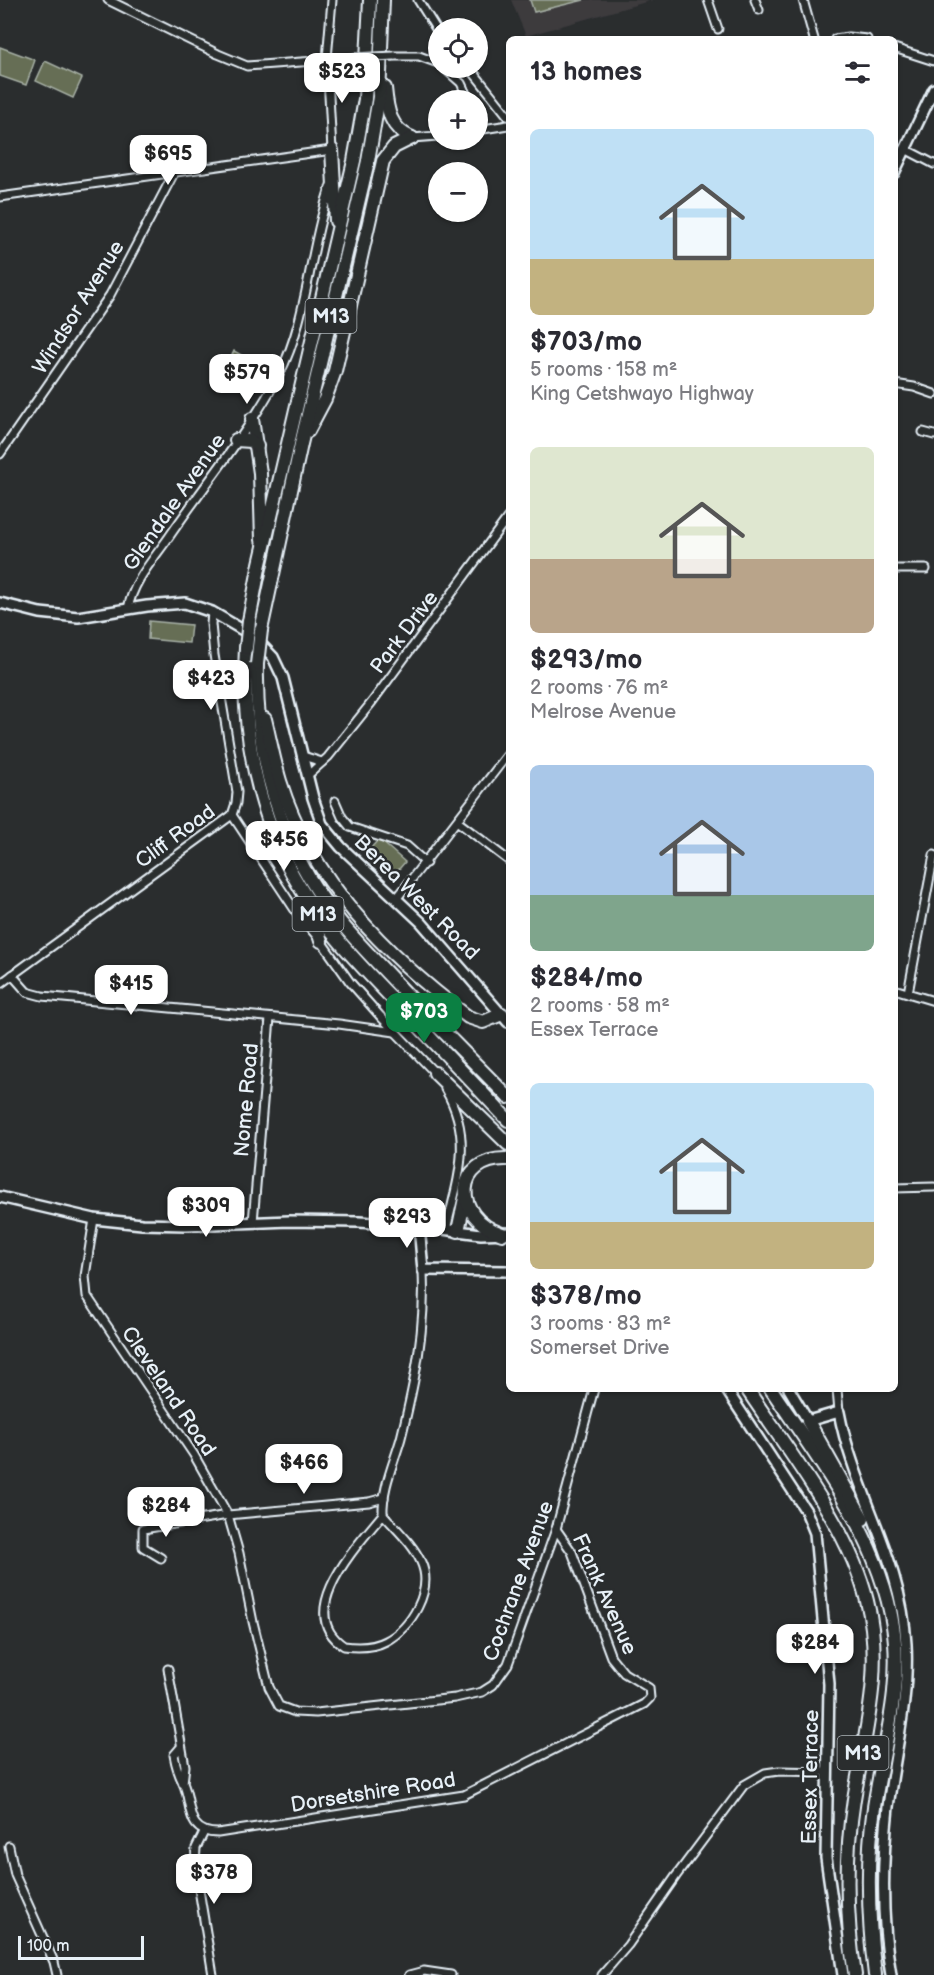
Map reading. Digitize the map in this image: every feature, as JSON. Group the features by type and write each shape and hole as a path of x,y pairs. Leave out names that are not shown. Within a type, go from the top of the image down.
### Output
{"highway":[{"name":"M13","path":"370,0 365,99 338,235 263,550 249,621 245,700 253,765 271,829 301,889 323,921 369,974 506,1118"},
{"name":"M13","path":"383,0 381,75 372,143 301,444 261,630 256,683 261,739 275,800 291,842 313,883 338,919 376,961 506,1095"},
{"path":"301,444 325,399 335,371 383,161 394,147 412,138 397,128 388,109 385,87 388,0"},
{"path":"332,150 338,235"},
{"path":"252,419 260,472 260,523 263,550"},
{"path":"236,440 251,441 257,446"},
{"path":"256,683 286,797 314,855 345,903 378,940 468,1017 483,1022 505,1018"},
{"path":"253,765 256,793 268,836 282,868 321,941"},
{"path":"435,1073 506,1142"},
{"path":"452,1231 469,1179 481,1165 495,1159 506,1159"},
{"path":"465,1197 470,1211 478,1221 505,1234"},
{"name":"M13","path":"749,1392 842,1537 860,1578 871,1622 874,1655 873,1697 854,1800 849,1863 850,1923 855,1975"},
{"name":"M13","path":"773,1392 862,1532 879,1570 891,1620 894,1646 893,1694 870,1842 869,1896 876,1975"},
{"path":"808,1421 878,1550 889,1592 891,1620"}],"street":[{"path":"108,0 247,66 394,56 419,56 428,59"},
{"path":"0,197 332,150 327,59 332,0"},
{"path":"418,0 428,18"},
{"path":"708,0 718,28"},
{"path":"755,0 759,10"},
{"path":"802,0 813,36"},
{"path":"898,49 934,61"},
{"path":"455,78 464,90"},
{"path":"478,78 506,113"},
{"path":"898,164 934,89"},
{"path":"488,128 506,125"},
{"path":"412,138 428,137"},
{"path":"905,149 934,164"},
{"name":"Windsor Avenue","path":"0,454 110,295 174,172"},
{"name":"Glendale Avenue","path":"128,609 132,592 151,560 252,419 279,374 292,344 333,180"},
{"path":"898,385 934,394"},
{"path":"923,432 934,435"},
{"name":"Park Drive","path":"307,776 322,762 407,657 506,520"},
{"path":"898,569 926,569"},
{"name":"Berea West Road","path":"0,603 57,616 78,616 185,603 212,612 253,636 273,657 283,678 317,813 328,832 429,931 505,1018"},
{"name":"Cliff Road","path":"0,984 232,815 237,792 213,648 212,612"},
{"path":"303,756 322,762"},
{"path":"397,898 458,822 506,757"},
{"path":"335,801 342,817 350,827 407,846 426,863"},
{"path":"232,815 297,913 321,941 350,982 435,1073 456,1109 463,1146 452,1231"},
{"path":"458,822 506,858"},
{"path":"908,993 934,855"},
{"path":"12,975 25,990 35,994 339,1024 395,1032"},
{"path":"898,990 934,1001"},
{"name":"Nome Road","path":"253,1222 270,1018"},
{"path":"898,1188 934,1187"},
{"path":"0,1197 94,1219 170,1225 359,1222 505,1234"},
{"name":"Cleveland Road","path":"94,1219 85,1276 87,1296 194,1455 228,1515 239,1553 271,1694 279,1706 290,1711"},
{"path":"383,1514 422,1563 425,1583 423,1593 419,1604 396,1635 374,1646 344,1646 329,1630 326,1620 330,1586 336,1573 383,1514 384,1498 406,1417 420,1345 424,1311 419,1226"},
{"path":"423,1270 506,1271"},
{"name":"Cochrane Avenue","path":"290,1711 316,1713 455,1698 483,1692 494,1685 508,1664 556,1529 593,1392"},
{"name":"Essex Terrace","path":"728,1392 806,1511 815,1533 829,1684 826,1858 843,1975"},
{"path":"791,1392 808,1421 839,1412"},
{"path":"837,1392 843,1432 885,1542 896,1581 906,1642 904,1714 888,1806 884,1857 883,1912 891,1975"},
{"path":"161,1558 143,1547 143,1529 228,1515 369,1502 384,1498"},
{"name":"Frank Avenue","path":"556,1529 572,1552 611,1657 624,1672 646,1684 651,1693"},
{"path":"168,1669 180,1748 174,1755 178,1776 183,1782 191,1815 196,1825 204,1832 196,1848 195,1865 213,1975"},
{"name":"Dorsetshire Road","path":"204,1832 218,1833 464,1795 644,1704 650,1698 651,1693"},
{"path":"602,1975 628,1945 744,1785 765,1773 828,1772"},
{"path":"9,1846 15,1875 54,1962 57,1975"},
{"path":"409,1975 424,1971 451,1975"}],"shaded area":[{"path":"511,0 653,0 526,36"}],"green space":[{"path":"530,0 584,0 534,12"},
{"path":"0,47 35,60 26,85 0,76"},
{"path":"45,61 82,78 73,98 36,81"},
{"path":"234,351 268,370 258,388 225,369"},
{"path":"149,621 191,625 189,643 148,639"},
{"path":"379,839 405,862 394,875 368,851"}]}
